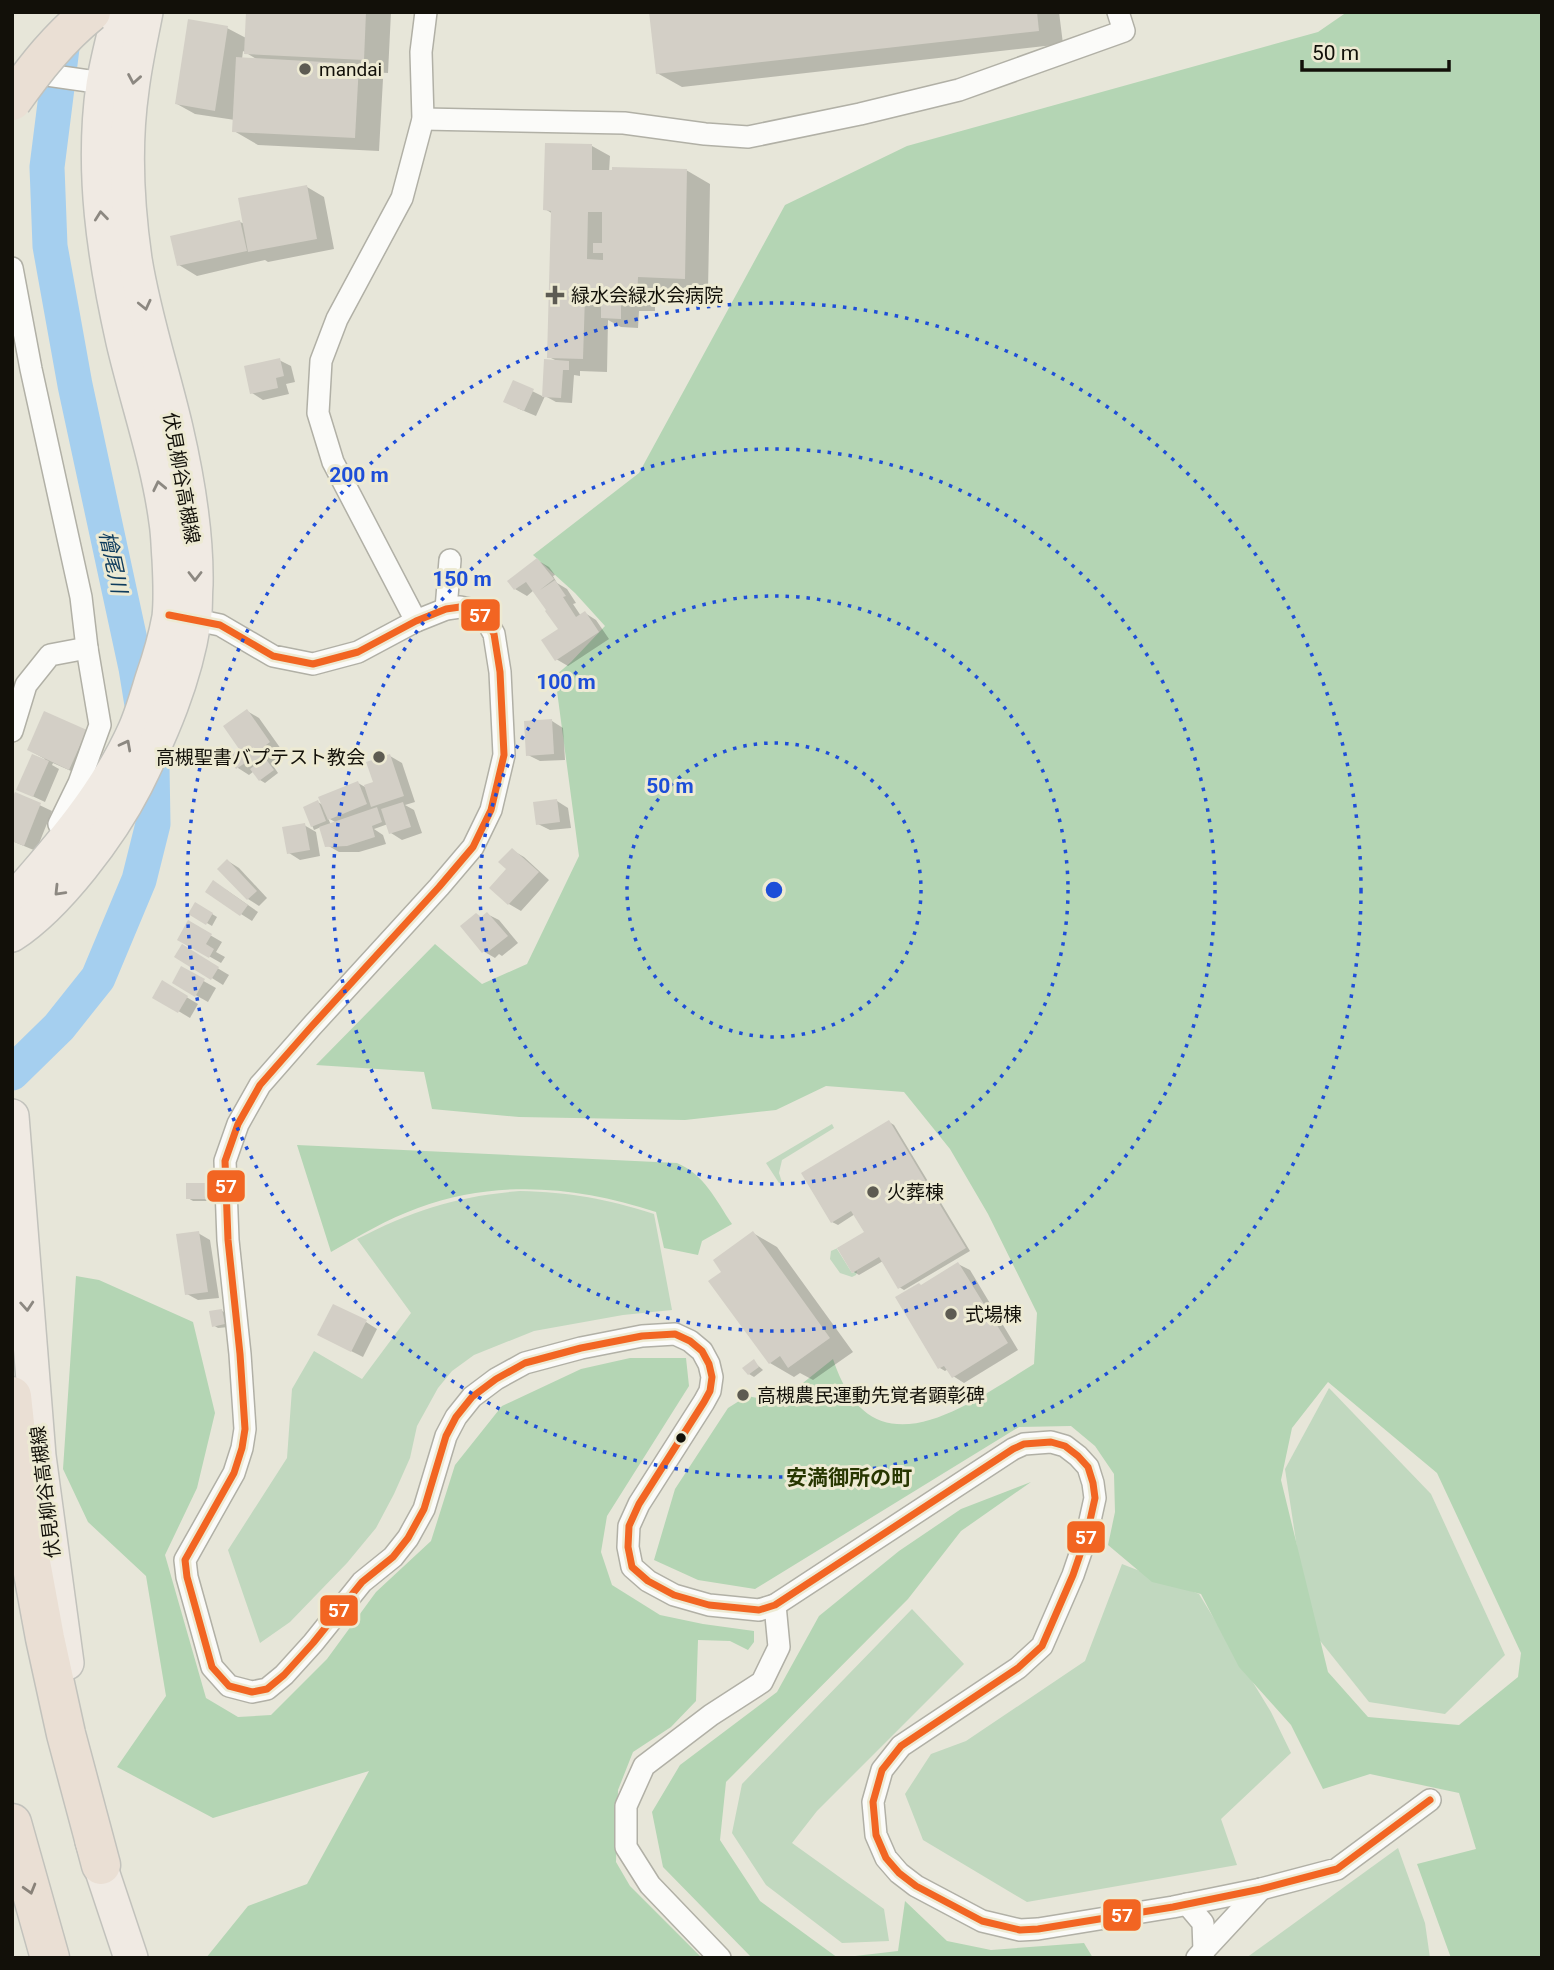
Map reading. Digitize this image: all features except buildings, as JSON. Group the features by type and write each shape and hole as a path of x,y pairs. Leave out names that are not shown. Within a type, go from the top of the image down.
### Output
{"highway":[{"path":"18,86 91,12"},
{"path":"12,1396 29,1546 45,1638 66,1734 101,1865"},
{"path":"12,1823 50,1958"}],"main road":[{"name":"伏見柳谷高槻線","path":"12,935 27,925 71,879 129,798 154,749 175,698 187,659 182,617 169,575 166,523 146,427 123,344 105,255 98,182 97,82 119,12"},
{"name":"伏見柳谷高槻線","path":"12,901 66,838 92,804 114,768 135,729 162,651 182,617 196,572 194,527 176,428 135,260 128,192 128,134 132,90 146,12"},
{"name":"伏見柳谷高槻線","path":"12,1116 39,1456 67,1661 101,1865"},
{"name":"伏見柳谷高槻線","path":"12,1557 47,1721 101,1865 131,1958"}],"street":[{"path":"416,621 333,462 318,413 321,361 337,319 401,198 423,118 421,52 426,12"},
{"path":"423,118 624,122 705,134 748,137 959,90 1124,31 1118,12"},
{"path":"12,92 15,77 18,86 97,82"},
{"path":"12,268 31,369 81,597 100,725 79,783 58,824 66,838"},
{"path":"446,609 450,560"},
{"path":"182,617 220,625 273,656 313,664 358,652 416,621 446,609 460,607 475,610 487,621 494,634 501,682 505,755 491,810 473,846 260,1085 238,1125 225,1161 228,1240 245,1429 234,1473 185,1560 187,1577 212,1667 229,1686 252,1692 267,1689 284,1675 313,1643 362,1582 393,1557 408,1538 424,1509 446,1436 456,1417 472,1397 496,1378 525,1363 580,1348 642,1336 675,1334 690,1341 702,1352 712,1377 710,1391 639,1503 629,1526 628,1547 632,1567 648,1581 674,1595 709,1605 759,1610 775,1605 1024,1444 1051,1442 1065,1446 1088,1467 1095,1498 1087,1534 1073,1575 1042,1646 1018,1668 901,1746 882,1770 873,1802 876,1835 886,1858 916,1886 982,1922 1020,1930 1038,1929 1187,1904 1261,1889 1337,1869 1430,1800"},
{"path":"12,731 26,684 50,655 87,648"},
{"path":"720,1958 650,1885 626,1847 626,1806 644,1766 711,1715 762,1682 779,1647 775,1605"},
{"path":"1200,1954 1261,1889"},
{"path":"1187,1904 1203,1923 1200,1954"}],"green space":[{"path":"1347,12 1542,12 1542,1958 1451,1958 1417,1864 1476,1849 1459,1793 1370,1774 1323,1789 1291,1725 1239,1667 1201,1594 1152,1582 1108,1545 1115,1512 1114,1474 1095,1446 1071,1426 1019,1427 755,1589 698,1580 654,1560 675,1489 728,1408 747,1396 779,1402 833,1359 850,1395 871,1416 896,1424 922,1422 979,1398 1034,1364 1037,1313 988,1214 950,1149 904,1092 826,1086 776,1110 685,1120 519,1117 432,1109 424,1072 316,1065 435,944 482,984 527,964 579,856 555,676 605,626 575,593 533,555 639,473 785,205 907,146 1318,32","holes":["1328,1382 1437,1473 1521,1653 1518,1677 1459,1725 1368,1717 1328,1672 1281,1480 1292,1428"]},
{"path":"832,1124 834,1128 782,1160 779,1173 782,1182 779,1183 766,1163"},
{"path":"297,1145 677,1163 702,1181 732,1224 702,1241 698,1255 664,1248 656,1212 597,1196 537,1189 507,1190 477,1193 418,1208 331,1252"},
{"path":"520,1191 588,1197 654,1214 672,1310 623,1315 534,1331 474,1355 452,1371 438,1388 417,1426 410,1458 376,1528 347,1563 290,1622 260,1643 228,1550 287,1458 292,1389 314,1351 362,1379 411,1313 357,1239 397,1220 436,1206"},
{"path":"840,1247 837,1249 852,1273 857,1271 852,1277 840,1273 830,1259 831,1251"},
{"path":"76,1276 99,1280 193,1322 215,1413 197,1488 165,1555 206,1698 238,1717 271,1715 327,1659 376,1592 431,1541 455,1465 502,1406 581,1369 630,1358 686,1358 689,1386 607,1516 601,1552 612,1585 660,1615 754,1631 754,1642 748,1650 730,1641 698,1640 696,1701 671,1727 633,1752 618,1790 616,1862 630,1886 702,1958 206,1958 248,1906 307,1884 369,1771 213,1818 117,1767 166,1696 146,1576 88,1522 63,1469"},
{"path":"1329,1388 1431,1494 1505,1655 1445,1714 1369,1702 1309,1627 1285,1469"},
{"path":"1031,1482 961,1531 908,1599 726,1782 720,1840 760,1901 838,1958 752,1958 663,1867 652,1812 680,1765 777,1692 819,1616 899,1551 961,1509"},
{"path":"1122,1564 1199,1594 1271,1712 1291,1753 1221,1819 1237,1865 1027,1902 923,1840 905,1794 931,1754 966,1741 1085,1661"},
{"path":"912,1609 964,1664 817,1811 792,1843 884,1909 889,1941 842,1943 766,1885 732,1833 742,1784"},
{"path":"1398,1848 1425,1923 1430,1958 1246,1958"},
{"path":"905,1901 947,1941 991,1950 1084,1943 1093,1958 838,1958 898,1951"}],"waterway":[{"name":"檜尾川","path":"12,1073 59,1027 98,978 139,880 153,824 152,766 136,668 75,385 50,246 47,167 63,40"}],"transit line":[{"name":"57","path":"169,615 220,625 273,656 313,664 358,652 416,621 446,609 460,607 475,610 487,621 494,634 500,672 504,755 491,810 473,847 260,1085 238,1124 225,1161 228,1240 245,1429 234,1473 185,1560 187,1577 212,1667 229,1686 252,1692 267,1689 284,1675 313,1643 362,1582 393,1557 408,1538 424,1509 446,1436 456,1417 472,1397 496,1379 525,1363 642,1336 675,1334 702,1351 712,1377 710,1391 639,1504 629,1526 628,1547 632,1567 648,1581 674,1595 709,1605 759,1610 775,1605 1024,1444 1051,1442 1065,1446 1088,1467 1095,1498 1087,1534 1073,1575 1042,1646 1018,1668 901,1746 882,1770 873,1802 876,1835 886,1858 916,1886 982,1921 1020,1930 1173,1907 1261,1889 1337,1869 1430,1800"}],"place":[{"name":"mandai","path":"305,69"},
{"name":"緑水会緑水会病院","path":"555,295"},
{"name":"高槻聖書バプテスト教会","path":"379,757"},
{"name":"火葬棟","path":"873,1192"},
{"name":"式場棟","path":"951,1314"},
{"name":"高槻農民運動先覚者顕彰碑","path":"743,1395"}],"district":[{"name":"安満御所の町","path":"849,1478"}]}
